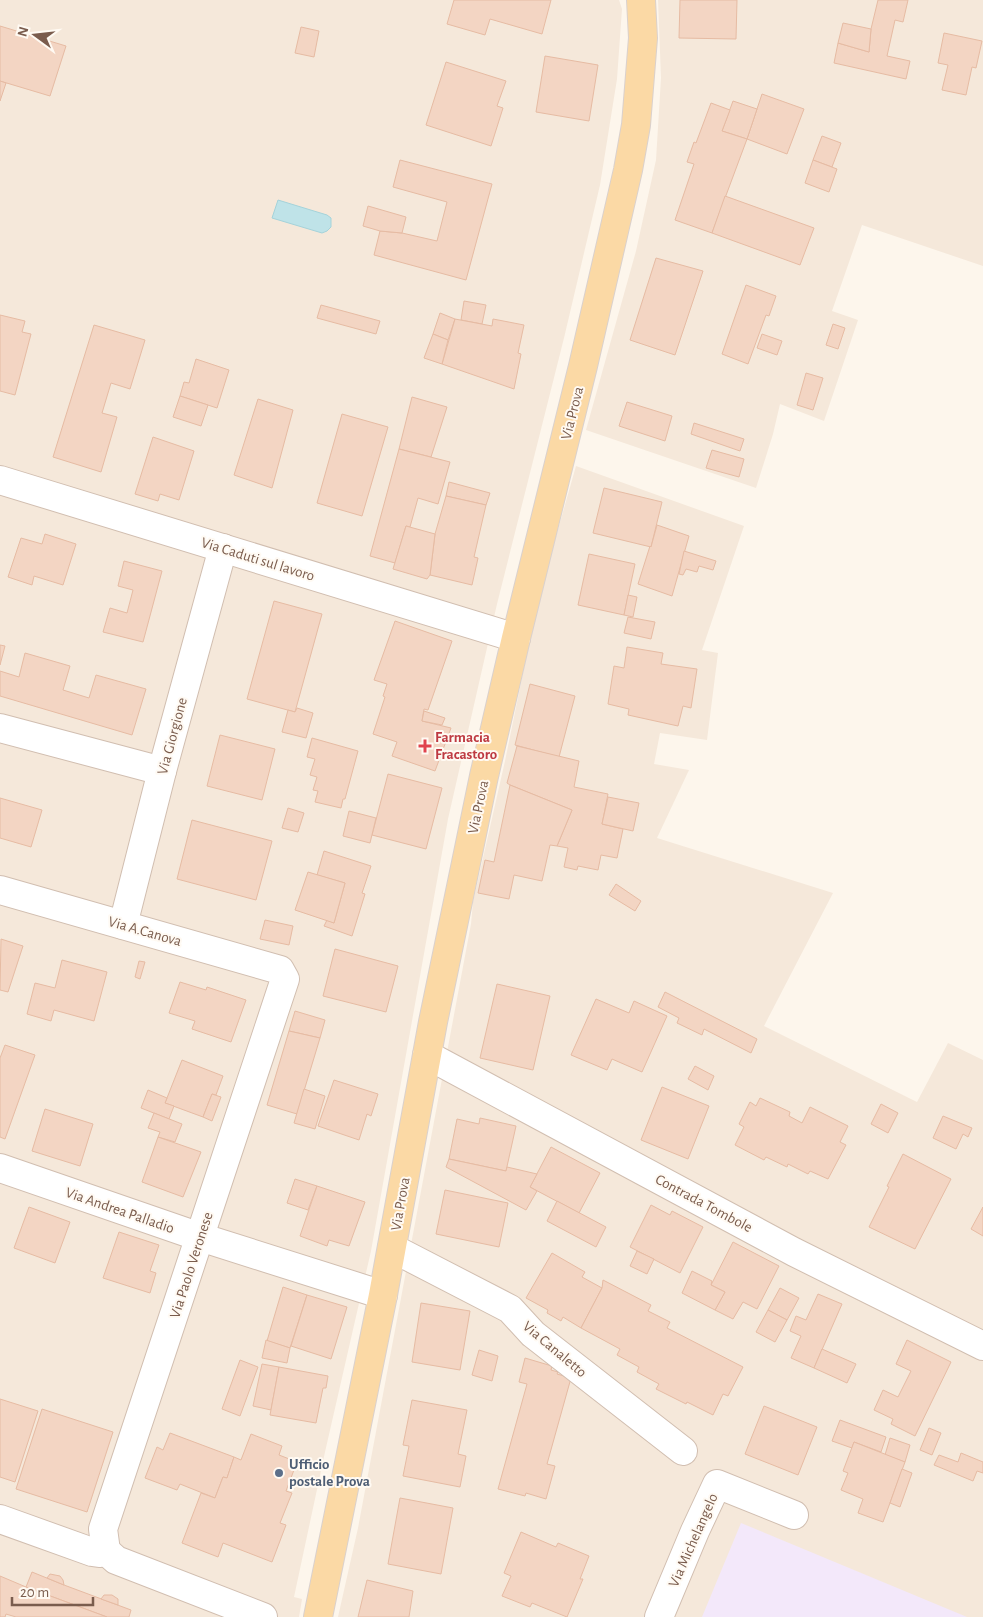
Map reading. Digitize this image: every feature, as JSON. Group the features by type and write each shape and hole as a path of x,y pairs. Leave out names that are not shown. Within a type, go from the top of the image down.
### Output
{"main road":[{"name":"Via Prova","path":"318,1617 384,1295 427,1055 484,776 583,366 628,170 636,125 643,38 641,0"}],"street":[{"name":"Via Caduti sul lavoro","path":"0,480 516,638"},
{"name":"Via Giorgione","path":"123,925 162,771 224,548"},
{"path":"0,728 162,771"},
{"name":"Via A.Canova","path":"0,890 280,970 284,979"},
{"name":"Via Paolo Veronese","path":"106,1551 103,1529 284,979"},
{"name":"Contrada Tombole","path":"427,1055 794,1252 983,1346"},
{"name":"Via Andrea Palladio","path":"0,1168 200,1237 384,1295"},
{"name":"Via Canaletto","path":"392,1248 510,1308 533,1334 683,1451"},
{"name":"Via Michelangelo","path":"660,1617 717,1484 794,1515"},
{"path":"0,1519 92,1552 106,1551 116,1560 264,1617"}],"shaded area":[{"path":"0,0 619,0 622,9 617,79 600,185 564,338 497,604 448,819 371,1251 294,1597 302,1599 299,1617 0,1617"},
{"path":"658,0 983,0 983,266 862,225 832,311 858,320 824,421 780,404 773,434 756,488 586,430 636,251 656,160 661,78"},
{"path":"576,466 744,526 702,650 718,653 707,740 660,733 654,764 689,770 657,838 833,893 764,1026 917,1102 948,1043 983,1060 983,1617 338,1617 358,1528 471,924 473,902 505,761 538,600"},
{"path":"741,1523 967,1617 702,1617"}],"water":[{"path":"278,200 327,215 331,218 331,227 322,233 272,218"}],"building":[{"path":"454,0 551,0 542,34 490,19 485,35 447,24"},
{"path":"680,0 737,0 736,39 679,38"},
{"path":"878,0 908,0 903,22 895,20 887,56 910,61 906,79 834,63 838,43 869,52 871,29"},
{"path":"843,23 871,29 869,52 838,43"},
{"path":"0,26 66,46 50,96 0,81"},
{"path":"301,27 319,31 314,57 295,53"},
{"path":"944,33 982,41 976,68 972,67 966,95 942,90 948,65 938,63"},
{"path":"545,56 598,65 589,121 536,112"},
{"path":"446,62 506,81 497,106 503,108 491,146 426,125"},
{"path":"0,81 6,83 0,101"},
{"path":"762,94 804,109 787,154 747,139"},
{"path":"733,101 757,109 747,139 722,131"},
{"path":"711,103 730,110 722,131 747,139 712,233 675,220 694,164 687,162"},
{"path":"822,136 841,143 832,167 813,160"},
{"path":"400,160 492,184 466,280 374,255 380,231 402,233 437,241 447,202 393,187"},
{"path":"813,160 837,169 829,192 805,183"},
{"path":"725,196 814,228 800,265 712,233"},
{"path":"368,206 406,217 402,233 380,231 363,226"},
{"path":"656,258 703,271 675,355 630,340"},
{"path":"746,285 776,296 769,316 766,315 748,364 722,354"},
{"path":"464,301 486,305 482,324 461,320"},
{"path":"321,305 380,321 376,334 317,318"},
{"path":"440,313 455,319 448,340 433,334"},
{"path":"0,315 25,321 22,332 31,334 15,395 0,391"},
{"path":"455,319 492,326 493,319 524,325 518,353 521,354 514,389 442,364"},
{"path":"833,324 845,328 838,349 826,345"},
{"path":"94,325 145,340 130,389 111,383 102,413 117,417 101,472 53,457"},
{"path":"433,334 448,340 442,364 424,358"},
{"path":"762,334 782,341 777,355 757,348"},
{"path":"196,359 229,370 217,408 180,396 184,382 189,383"},
{"path":"806,373 823,378 813,410 797,405"},
{"path":"180,396 208,405 201,426 173,417"},
{"path":"412,397 447,407 431,457 399,449"},
{"path":"258,399 293,410 272,488 234,475"},
{"path":"627,402 672,416 665,441 619,426"},
{"path":"342,414 388,427 362,516 317,503"},
{"path":"694,423 744,439 740,451 691,434"},
{"path":"153,437 194,451 179,500 160,494 158,501 135,494"},
{"path":"399,449 450,462 438,504 418,498 410,527 406,526 395,563 370,556"},
{"path":"712,450 744,459 739,477 706,468"},
{"path":"449,482 490,493 486,505 446,496"},
{"path":"604,488 662,502 651,547 593,533"},
{"path":"446,496 486,505 474,557 478,558 472,585 430,575 435,534"},
{"path":"657,525 689,536 672,596 638,584"},
{"path":"406,526 435,534 430,575 427,579 393,569"},
{"path":"45,534 76,544 63,585 34,576 32,585 8,577 21,538 42,544"},
{"path":"684,551 716,561 713,570 699,566 697,572 686,569 683,575 679,574"},
{"path":"589,554 635,564 624,615 578,605"},
{"path":"124,561 162,571 143,642 103,632 110,608 127,613 133,590 118,586"},
{"path":"628,595 637,597 633,617 624,615"},
{"path":"274,601 322,614 295,712 247,699"},
{"path":"628,617 655,622 651,639 624,633"},
{"path":"395,621 452,641 428,710 424,709 422,721 451,728 435,771 392,756 397,742 373,734 385,697 383,696 387,684 374,680"},
{"path":"0,645 5,646 0,665"},
{"path":"627,647 663,653 661,664 697,669 691,708 683,706 678,726 628,715 629,709 608,704 614,666 624,668"},
{"path":"25,653 70,666 63,690 89,698 96,675 146,689 132,735 0,696 0,671 19,677"},
{"path":"530,684 575,696 559,757 515,745"},
{"path":"297,708 313,713 306,738 282,732 288,710 295,712"},
{"path":"424,711 445,718 442,725 422,721"},
{"path":"220,735 275,749 262,800 207,786"},
{"path":"312,738 358,751 341,808 315,802 318,791 313,790 317,777 310,775 315,759 307,757"},
{"path":"517,746 579,761 574,787 608,794 602,824 623,829 617,858 601,855 598,870 578,866 577,870 564,867 568,848 557,846 572,810 507,783"},
{"path":"388,774 442,788 426,849 372,835"},
{"path":"510,785 572,810 557,846 550,845 542,881 514,875 509,899 478,893 485,860 494,862"},
{"path":"608,797 639,803 633,831 602,824"},
{"path":"0,798 42,810 31,847 0,838"},
{"path":"288,808 304,813 298,832 282,828"},
{"path":"349,811 376,818 370,843 343,836"},
{"path":"192,820 272,841 256,900 177,879"},
{"path":"324,851 371,866 362,893 365,894 352,936 324,926 327,920 334,923 345,883 317,875"},
{"path":"308,872 345,883 334,923 295,910"},
{"path":"616,884 641,901 635,911 609,895"},
{"path":"265,920 293,926 289,945 260,939"},
{"path":"1,939 23,946 8,992 0,990"},
{"path":"335,949 398,966 386,1012 323,996"},
{"path":"62,960 107,972 94,1021 54,1010 51,1021 27,1014 35,983 55,988"},
{"path":"139,961 145,962 140,979 135,977"},
{"path":"180,982 206,990 207,987 246,1000 231,1042 192,1029 195,1021 169,1013"},
{"path":"497,984 550,996 533,1070 480,1058"},
{"path":"665,992 757,1039 751,1053 704,1029 702,1035 677,1023 679,1018 658,1007"},
{"path":"596,999 629,1013 634,1001 667,1016 642,1072 612,1059 607,1070 571,1055"},
{"path":"295,1011 325,1020 320,1038 289,1031"},
{"path":"289,1031 320,1038 297,1114 267,1105"},
{"path":"5,1045 35,1055 5,1139 0,1137 0,1058"},
{"path":"182,1060 223,1076 216,1095 212,1094 203,1117 165,1103"},
{"path":"695,1066 714,1076 708,1090 688,1079"},
{"path":"334,1080 378,1094 371,1116 367,1114 359,1140 318,1126"},
{"path":"662,1087 709,1106 688,1159 641,1140"},
{"path":"304,1089 325,1096 315,1129 294,1123"},
{"path":"148,1090 167,1098 165,1103 174,1106 169,1119 141,1108"},
{"path":"212,1094 221,1097 212,1121 203,1117"},
{"path":"760,1098 790,1112 789,1116 802,1123 810,1107 848,1126 840,1142 846,1145 828,1179 810,1171 808,1174 788,1164 787,1167 766,1157 764,1160 735,1145 744,1127 739,1124 750,1102 756,1106"},
{"path":"881,1104 898,1113 888,1133 871,1124"},
{"path":"45,1109 93,1124 80,1166 32,1151"},
{"path":"154,1113 182,1124 175,1142 158,1137 160,1132 148,1128"},
{"path":"943,1116 972,1128 968,1137 963,1134 956,1149 933,1138"},
{"path":"480,1118 516,1126 506,1171 449,1159 457,1119 479,1124"},
{"path":"158,1137 201,1152 183,1197 142,1182"},
{"path":"551,1147 600,1173 579,1213 530,1187"},
{"path":"903,1154 951,1179 915,1249 869,1227"},
{"path":"449,1159 506,1171 507,1167 537,1174 530,1187 537,1191 526,1210 446,1167"},
{"path":"295,1179 317,1186 308,1210 287,1203"},
{"path":"317,1186 365,1202 349,1246 329,1240 327,1246 300,1236"},
{"path":"445,1190 508,1203 499,1247 436,1234"},
{"path":"557,1201 606,1227 596,1247 547,1221"},
{"path":"651,1205 670,1215 672,1211 703,1227 680,1273 630,1247"},
{"path":"29,1207 70,1222 55,1263 14,1248"},
{"path":"983,1207 983,1236 971,1229"},
{"path":"119,1232 159,1245 150,1271 156,1273 150,1293 103,1278"},
{"path":"733,1242 779,1266 757,1309 743,1302 733,1319 715,1310 725,1292 711,1285"},
{"path":"637,1251 654,1259 647,1274 630,1266"},
{"path":"552,1253 585,1272 582,1277 602,1288 581,1328 563,1317 561,1321 547,1313 548,1310 526,1298"},
{"path":"692,1271 712,1281 711,1285 725,1292 715,1310 682,1293"},
{"path":"603,1280 651,1305 648,1311 670,1322 667,1328 743,1367 728,1396 723,1394 713,1415 656,1389 659,1384 637,1372 639,1367 617,1355 620,1349 581,1328 602,1288"},
{"path":"283,1287 307,1295 290,1348 267,1341"},
{"path":"780,1288 799,1298 787,1320 768,1310"},
{"path":"818,1294 842,1304 814,1368 791,1358 801,1336 790,1331 796,1316 806,1320"},
{"path":"307,1295 347,1307 331,1359 291,1346"},
{"path":"421,1303 470,1311 460,1370 412,1362"},
{"path":"768,1310 787,1320 775,1342 756,1332"},
{"path":"266,1340 290,1348 287,1363 262,1358"},
{"path":"907,1340 951,1362 915,1436 891,1424 893,1419 874,1410 883,1390 898,1397 911,1371 896,1364"},
{"path":"822,1349 856,1364 847,1383 814,1368"},
{"path":"479,1350 498,1356 492,1381 472,1375"},
{"path":"525,1358 552,1366 551,1370 558,1372 557,1374 571,1378 547,1464 555,1466 546,1499 526,1493 525,1496 498,1489 527,1384 519,1382"},
{"path":"240,1360 258,1367 240,1416 222,1409"},
{"path":"262,1364 279,1367 271,1410 253,1406"},
{"path":"279,1367 328,1376 326,1388 323,1388 316,1423 270,1415"},
{"path":"0,1399 38,1411 15,1482 0,1477"},
{"path":"412,1400 467,1410 458,1454 466,1456 460,1487 403,1476 409,1446 403,1445"},
{"path":"764,1406 817,1427 798,1475 745,1454"},
{"path":"42,1409 113,1432 87,1512 16,1489"},
{"path":"840,1420 886,1437 881,1452 854,1442 852,1448 832,1441"},
{"path":"929,1428 941,1433 932,1455 920,1450"},
{"path":"170,1433 234,1457 227,1478 223,1477 215,1498 180,1484 177,1490 145,1478 157,1447 163,1450"},
{"path":"251,1434 282,1446 279,1455 297,1462 286,1491 292,1493 280,1523 286,1525 272,1562 223,1543 218,1557 182,1543 201,1493 215,1498 223,1477 227,1478 234,1457 241,1460"},
{"path":"890,1438 910,1445 905,1462 885,1455"},
{"path":"854,1442 905,1462 883,1522 858,1513 863,1499 841,1490 848,1473 843,1471"},
{"path":"961,1453 983,1462 983,1473 977,1471 973,1481 934,1465 939,1455 958,1462"},
{"path":"902,1469 912,1473 900,1507 890,1503"},
{"path":"400,1498 453,1508 441,1574 388,1564"},
{"path":"521,1532 556,1547 558,1543 589,1556 580,1579 583,1579 567,1617 532,1603 530,1607 502,1596 511,1576 504,1573"},
{"path":"32,1572 131,1610 129,1617 107,1617 26,1587"},
{"path":"50,1574 60,1576 64,1585 47,1578"},
{"path":"0,1576 107,1617 16,1617 6,1614 5,1617 0,1617"},
{"path":"367,1580 413,1591 409,1617 358,1617"},
{"path":"104,1595 112,1595 118,1599 118,1605 101,1599"}],"place":[{"name":"Farmacia Fracastoro","path":"425,746"},
{"name":"Ufficio postale Prova","path":"279,1473"}]}
